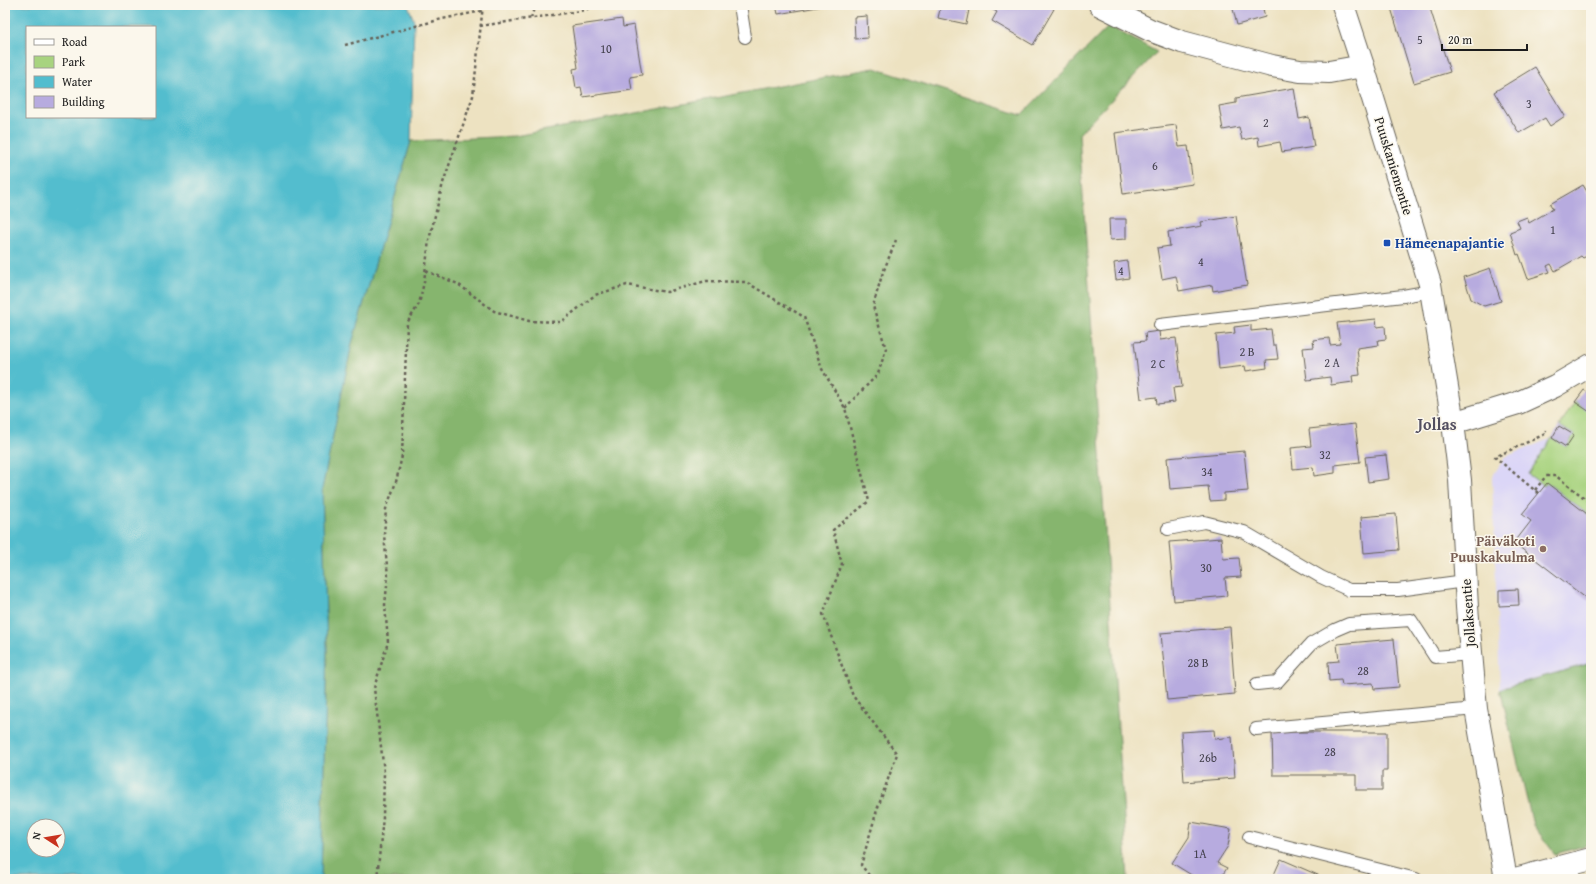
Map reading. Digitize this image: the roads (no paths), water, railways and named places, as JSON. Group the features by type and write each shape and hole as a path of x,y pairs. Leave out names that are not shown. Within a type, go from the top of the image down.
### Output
{"street":[{"path":"1100,5 1150,30 1182,42 1272,66 1300,71 1329,72 1363,66"},
{"name":"Puuskaniementie","path":"1343,5 1431,291 1453,423"},
{"path":"1453,423 1518,403 1555,386 1591,365"},
{"name":"Jollaksentie","path":"1453,423 1462,498 1465,581 1476,709 1506,879"},
{"path":"1515,879 1591,859"}],"lane":[{"path":"740,5 744,37"},
{"path":"1160,326 1403,296 1431,291"},
{"path":"1168,530 1204,522 1244,532 1321,577 1349,590 1398,590 1465,581"},
{"path":"1257,684 1276,682 1311,644 1349,624 1411,620 1435,657 1471,654"},
{"path":"1256,729 1476,709"},
{"path":"1249,837 1416,879"}],"water":[{"path":"5,5 408,5 414,21 411,141 352,343 322,489 327,648 321,879 5,879"}],"place":[{"name":"Hämeenapajantie","path":"1387,243"},
{"name":"Päiväkoti Puuskakulma","path":"1543,549"}],"district":[{"name":"Jollas","path":"1437,424"}]}
